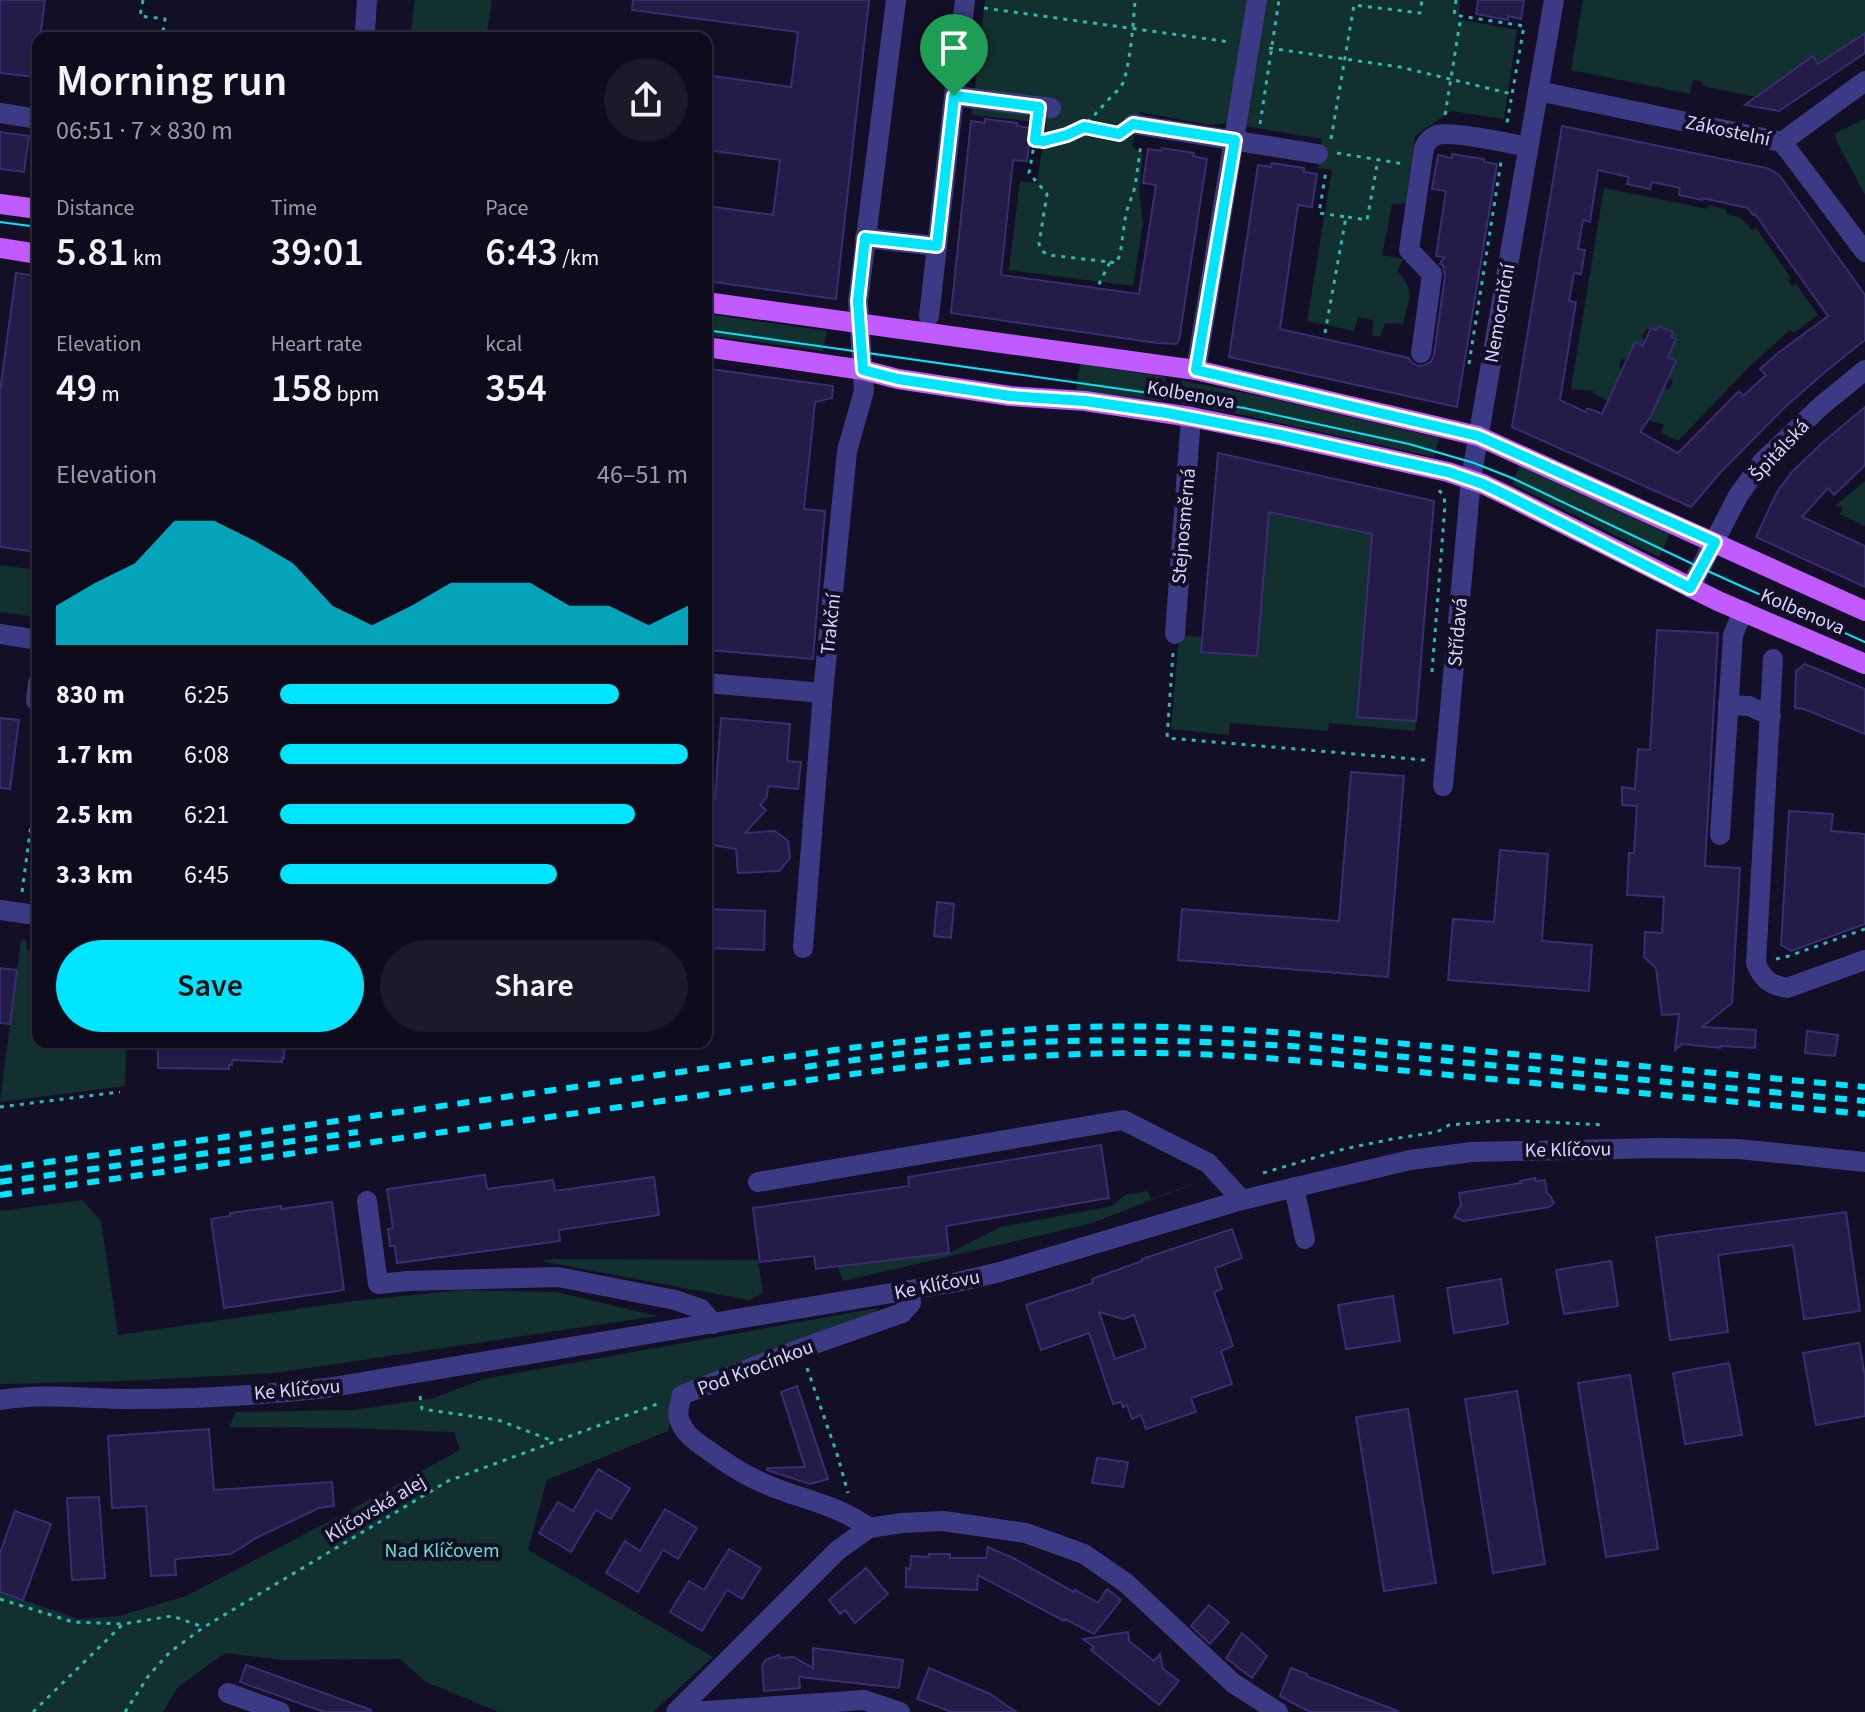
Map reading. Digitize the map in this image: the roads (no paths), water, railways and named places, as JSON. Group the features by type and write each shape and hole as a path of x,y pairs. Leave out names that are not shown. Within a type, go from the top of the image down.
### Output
{"main road":[{"path":"0,204 32,208"},
{"path":"0,248 32,253"},
{"name":"Kolbenova","path":"712,303 1196,370 1478,436 1865,611"},
{"name":"Kolbenova","path":"712,348 1010,396 1085,401 1191,417 1394,459 1471,479 1690,588 1865,664"}],"street":[{"path":"365,32 367,0"},
{"name":"Trakční","path":"803,948 823,693 847,451 864,391 858,301 896,0"},
{"path":"929,316 965,0"},
{"path":"1196,370 1257,0"},
{"name":"Nemocniční","path":"1471,479 1554,0"},
{"path":"1782,142 1865,81"},
{"name":"Zákostelní","path":"1538,91 1782,142 1865,252"},
{"path":"954,96 1045,108"},
{"path":"0,113 32,118"},
{"path":"1137,133 1235,140 1326,153"},
{"path":"1421,353 1432,274 1409,250 1427,141 1443,134 1528,147"},
{"path":"865,238 937,246"},
{"name":"Špitálská","path":"1690,588 1738,496 1762,462 1821,406 1865,370"},
{"name":"Stejnosměrná","path":"1175,634 1191,417"},
{"name":"Střídavá","path":"1443,786 1471,479"},
{"path":"1720,835 1733,635 1743,611"},
{"path":"0,634 32,639"},
{"path":"1773,659 1756,963 1766,980 1775,986 1787,988 1865,960"},
{"path":"712,684 823,693"},
{"path":"1728,705 1749,706 1771,716"},
{"path":"758,1182 1123,1120 1208,1163 1242,1200"},
{"name":"Ke Klíčovu","path":"0,1400 34,1397 131,1399 327,1388 713,1324 957,1282 1242,1200 1410,1160 1472,1152 1739,1149 1865,1162"},
{"path":"1294,1187 1305,1239"},
{"path":"367,1201 378,1284 558,1277 675,1300 701,1309 713,1324"},
{"name":"Pod Krocínkou","path":"910,1290 911,1303 902,1313 682,1395 679,1420 693,1440 733,1467 762,1483 862,1522 943,1521 1026,1533 1084,1554 1126,1583 1233,1683 1278,1712"},
{"name":"Pod Krocínkou","path":"676,1712 838,1550 862,1522"},
{"path":"228,1693 280,1712"},
{"path":"691,1712 864,1700 900,1712"}],"tram line":[{"path":"0,222 32,226"},
{"path":"712,331 1244,408 1409,444 1512,478 1865,642"}],"railway":[{"path":"0,1169 841,1049 1074,1027 1182,1027 1290,1033 1865,1087"},
{"path":"805,1067 1017,1043 1188,1042 1291,1046 1865,1101"},
{"path":"0,1195 845,1075 955,1062 1066,1055 1141,1053 1257,1057 1865,1114"},
{"path":"0,1182 358,1132"}],"park label":[{"name":"Nad Klíčovem","path":"442,1550"}]}
